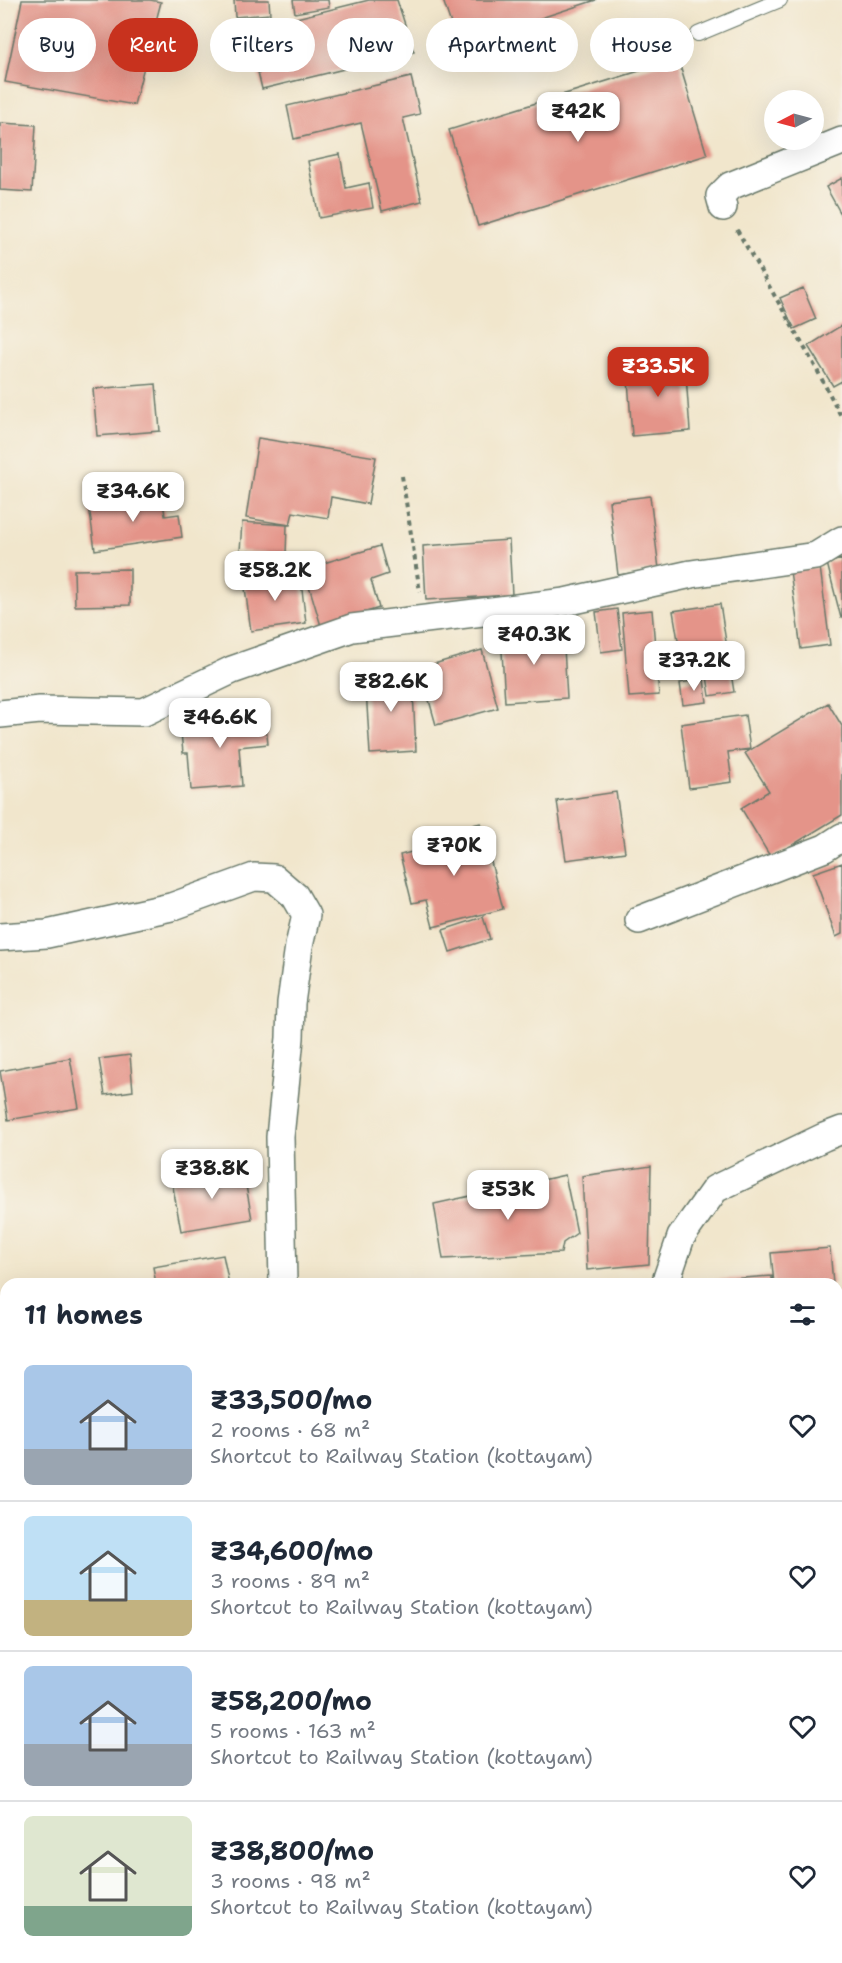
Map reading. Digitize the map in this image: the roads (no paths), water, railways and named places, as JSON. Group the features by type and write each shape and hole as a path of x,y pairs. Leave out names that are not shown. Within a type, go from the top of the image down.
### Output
{"street":[{"path":"723,207 720,196 729,186 842,141"},
{"path":"0,714 40,710 144,712 232,670 352,628 565,602 691,574 816,556 842,540"},
{"path":"639,920 825,848 842,837"},
{"path":"0,937 47,934 171,907 254,877 274,878 295,896 306,915 291,1003 290,1038 280,1137 283,1278"},
{"path":"667,1278 681,1238 715,1189 842,1130"}],"lane":[{"path":"698,34 780,0"}]}
